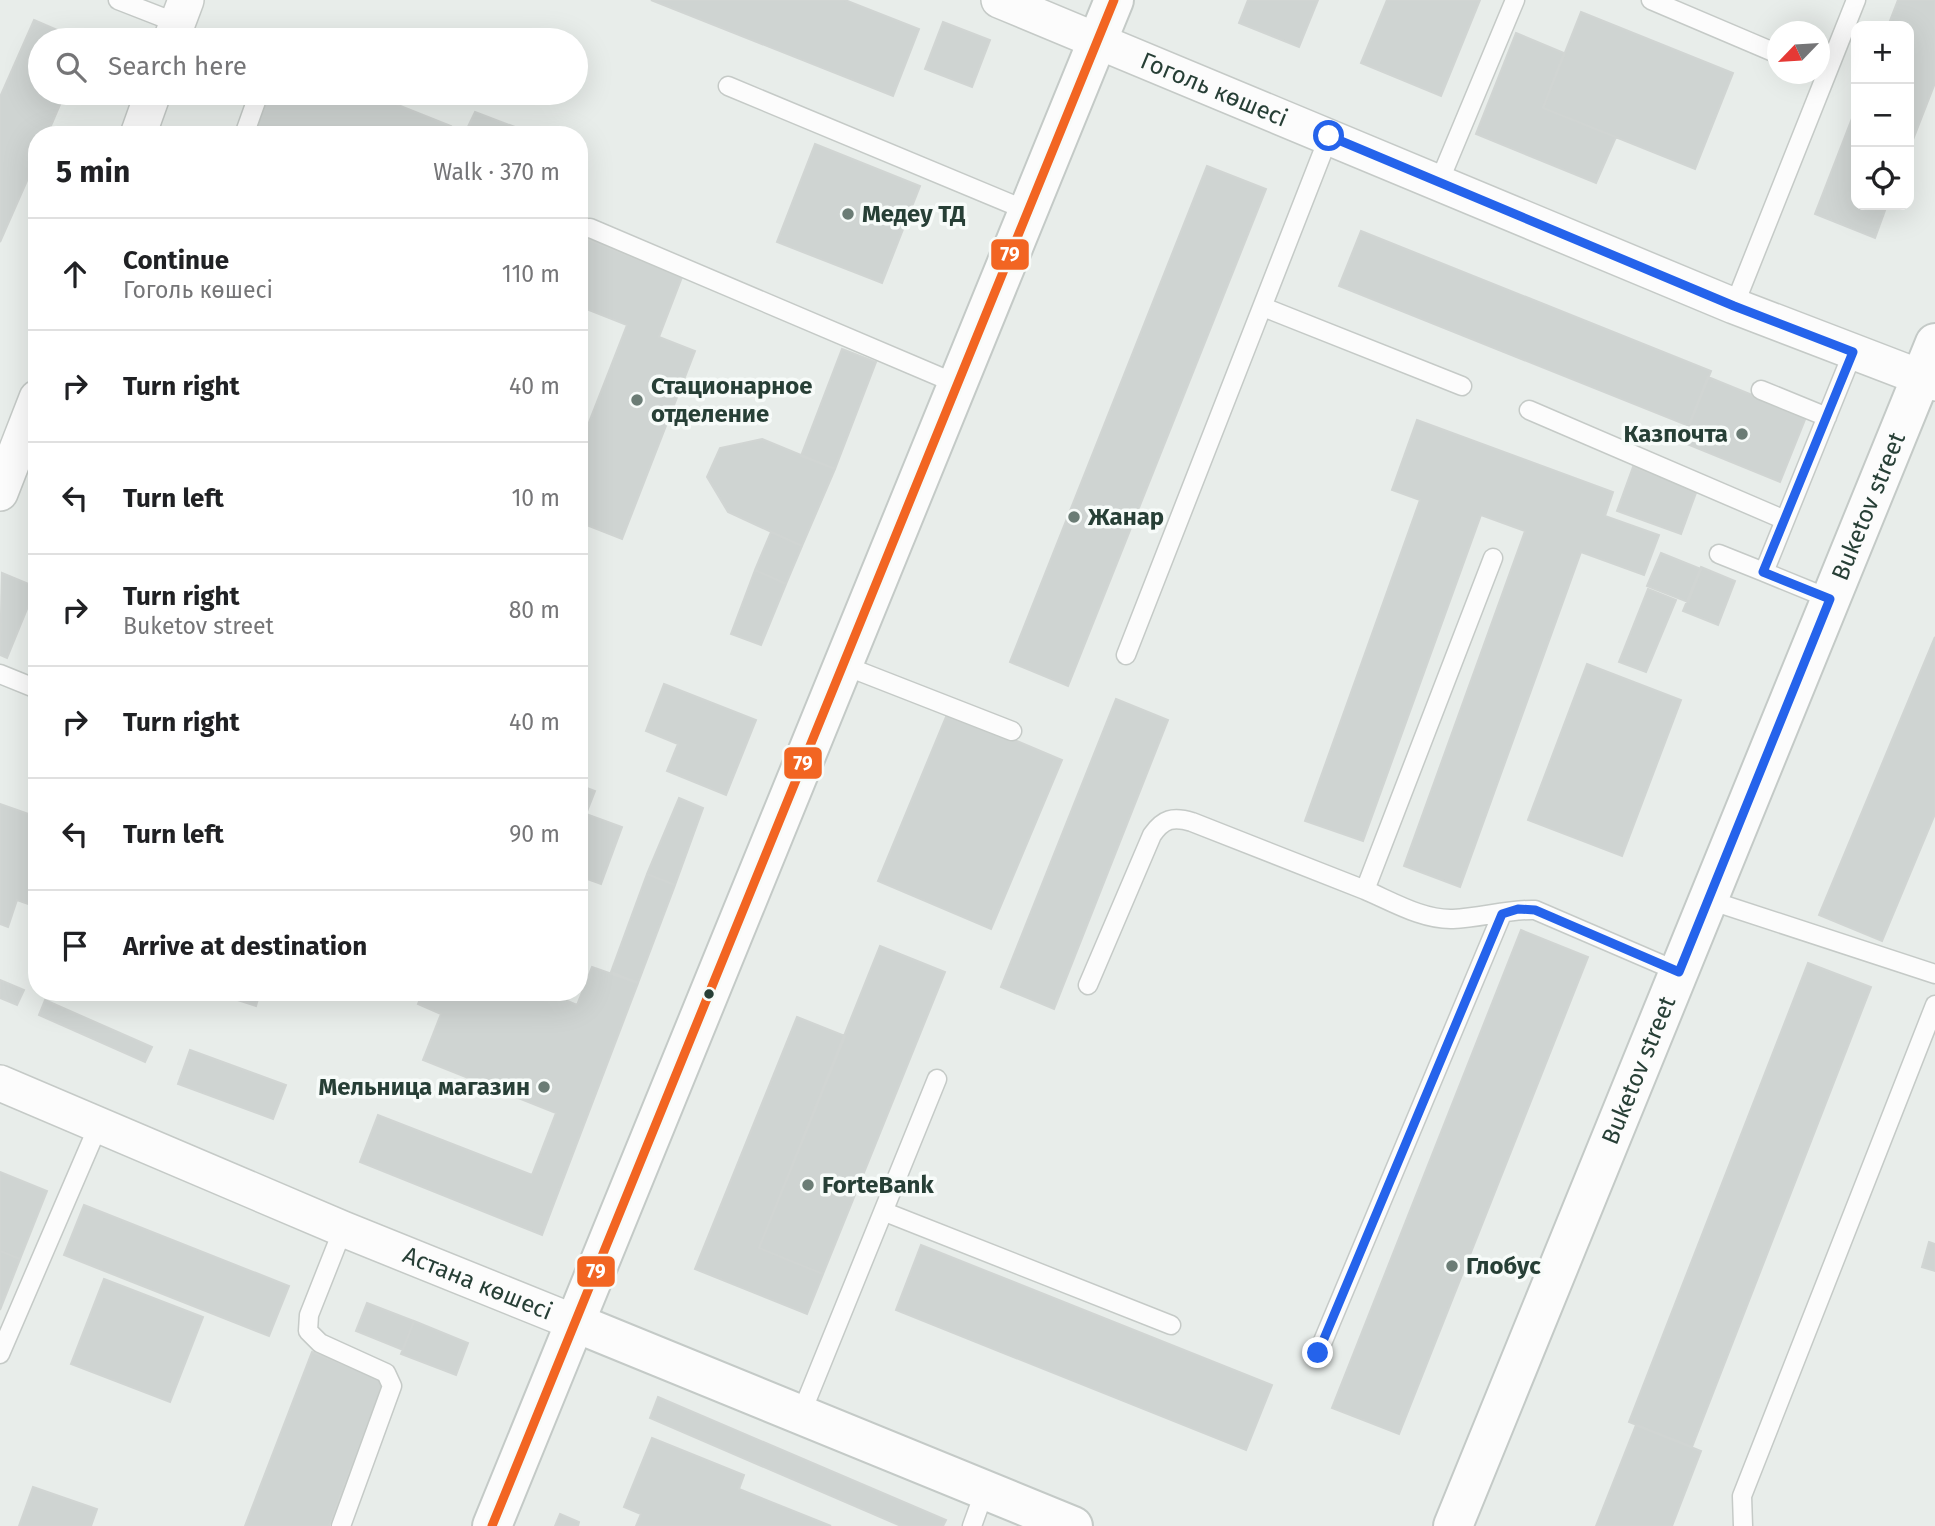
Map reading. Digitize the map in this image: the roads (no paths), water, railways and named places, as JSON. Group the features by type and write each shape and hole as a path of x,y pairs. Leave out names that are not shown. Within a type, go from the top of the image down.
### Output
{"main road":[{"path":"492,1526 1114,0"},
{"name":"Buketov street","path":"1453,1526 1830,599 1928,380 1935,343"},
{"name":"Астана көшесі","path":"576,1322 1073,1526"}],"street":[{"name":"Гоголь көшесі","path":"999,0 1734,306 1928,380"},
{"path":"141,126 149,105"},
{"path":"0,493 28,421"},
{"name":"Астана көшесі","path":"0,1083 343,1229 576,1322"}],"lane":[{"path":"118,0 178,21"},
{"path":"1439,182 1515,0"},
{"path":"1651,0 1767,50"},
{"path":"1830,58 1856,0"},
{"path":"1734,306 1819,84"},
{"path":"728,86 1028,211"},
{"path":"247,126 255,105"},
{"path":"1126,655 1329,136"},
{"path":"588,228 957,384"},
{"path":"1263,307 1462,386"},
{"path":"1763,572 1853,352"},
{"path":"1761,390 1827,417"},
{"path":"1529,411 1785,520"},
{"path":"1719,554 1830,599"},
{"path":"1365,890 1493,558"},
{"path":"842,665 1012,732"},
{"path":"0,674 28,685"},
{"path":"1088,985 1152,835 1159,824 1169,818 1192,821 1427,916 1449,919 1502,914 1518,909 1535,910 1679,972"},
{"path":"1709,900 1935,974"},
{"path":"1318,1353 1502,914"},
{"path":"1743,1526 1742,1496 1935,1005"},
{"path":"801,1414 886,1212 937,1079"},
{"path":"0,1354 99,1124"},
{"path":"886,1212 1171,1325"},
{"path":"341,1526 392,1386 386,1373 320,1343 308,1332 309,1315 343,1229"},
{"path":"972,1526 985,1490"}],"place":[{"name":"Медеу ТД","path":"848,214"},
{"name":"Стационарное отделение","path":"637,400"},
{"name":"Казпочта","path":"1742,434"},
{"name":"Жанар","path":"1074,517"},
{"name":"Мельница магазин","path":"544,1087"},
{"name":"ForteBank","path":"808,1185"},
{"name":"Глобус","path":"1452,1266"}]}
